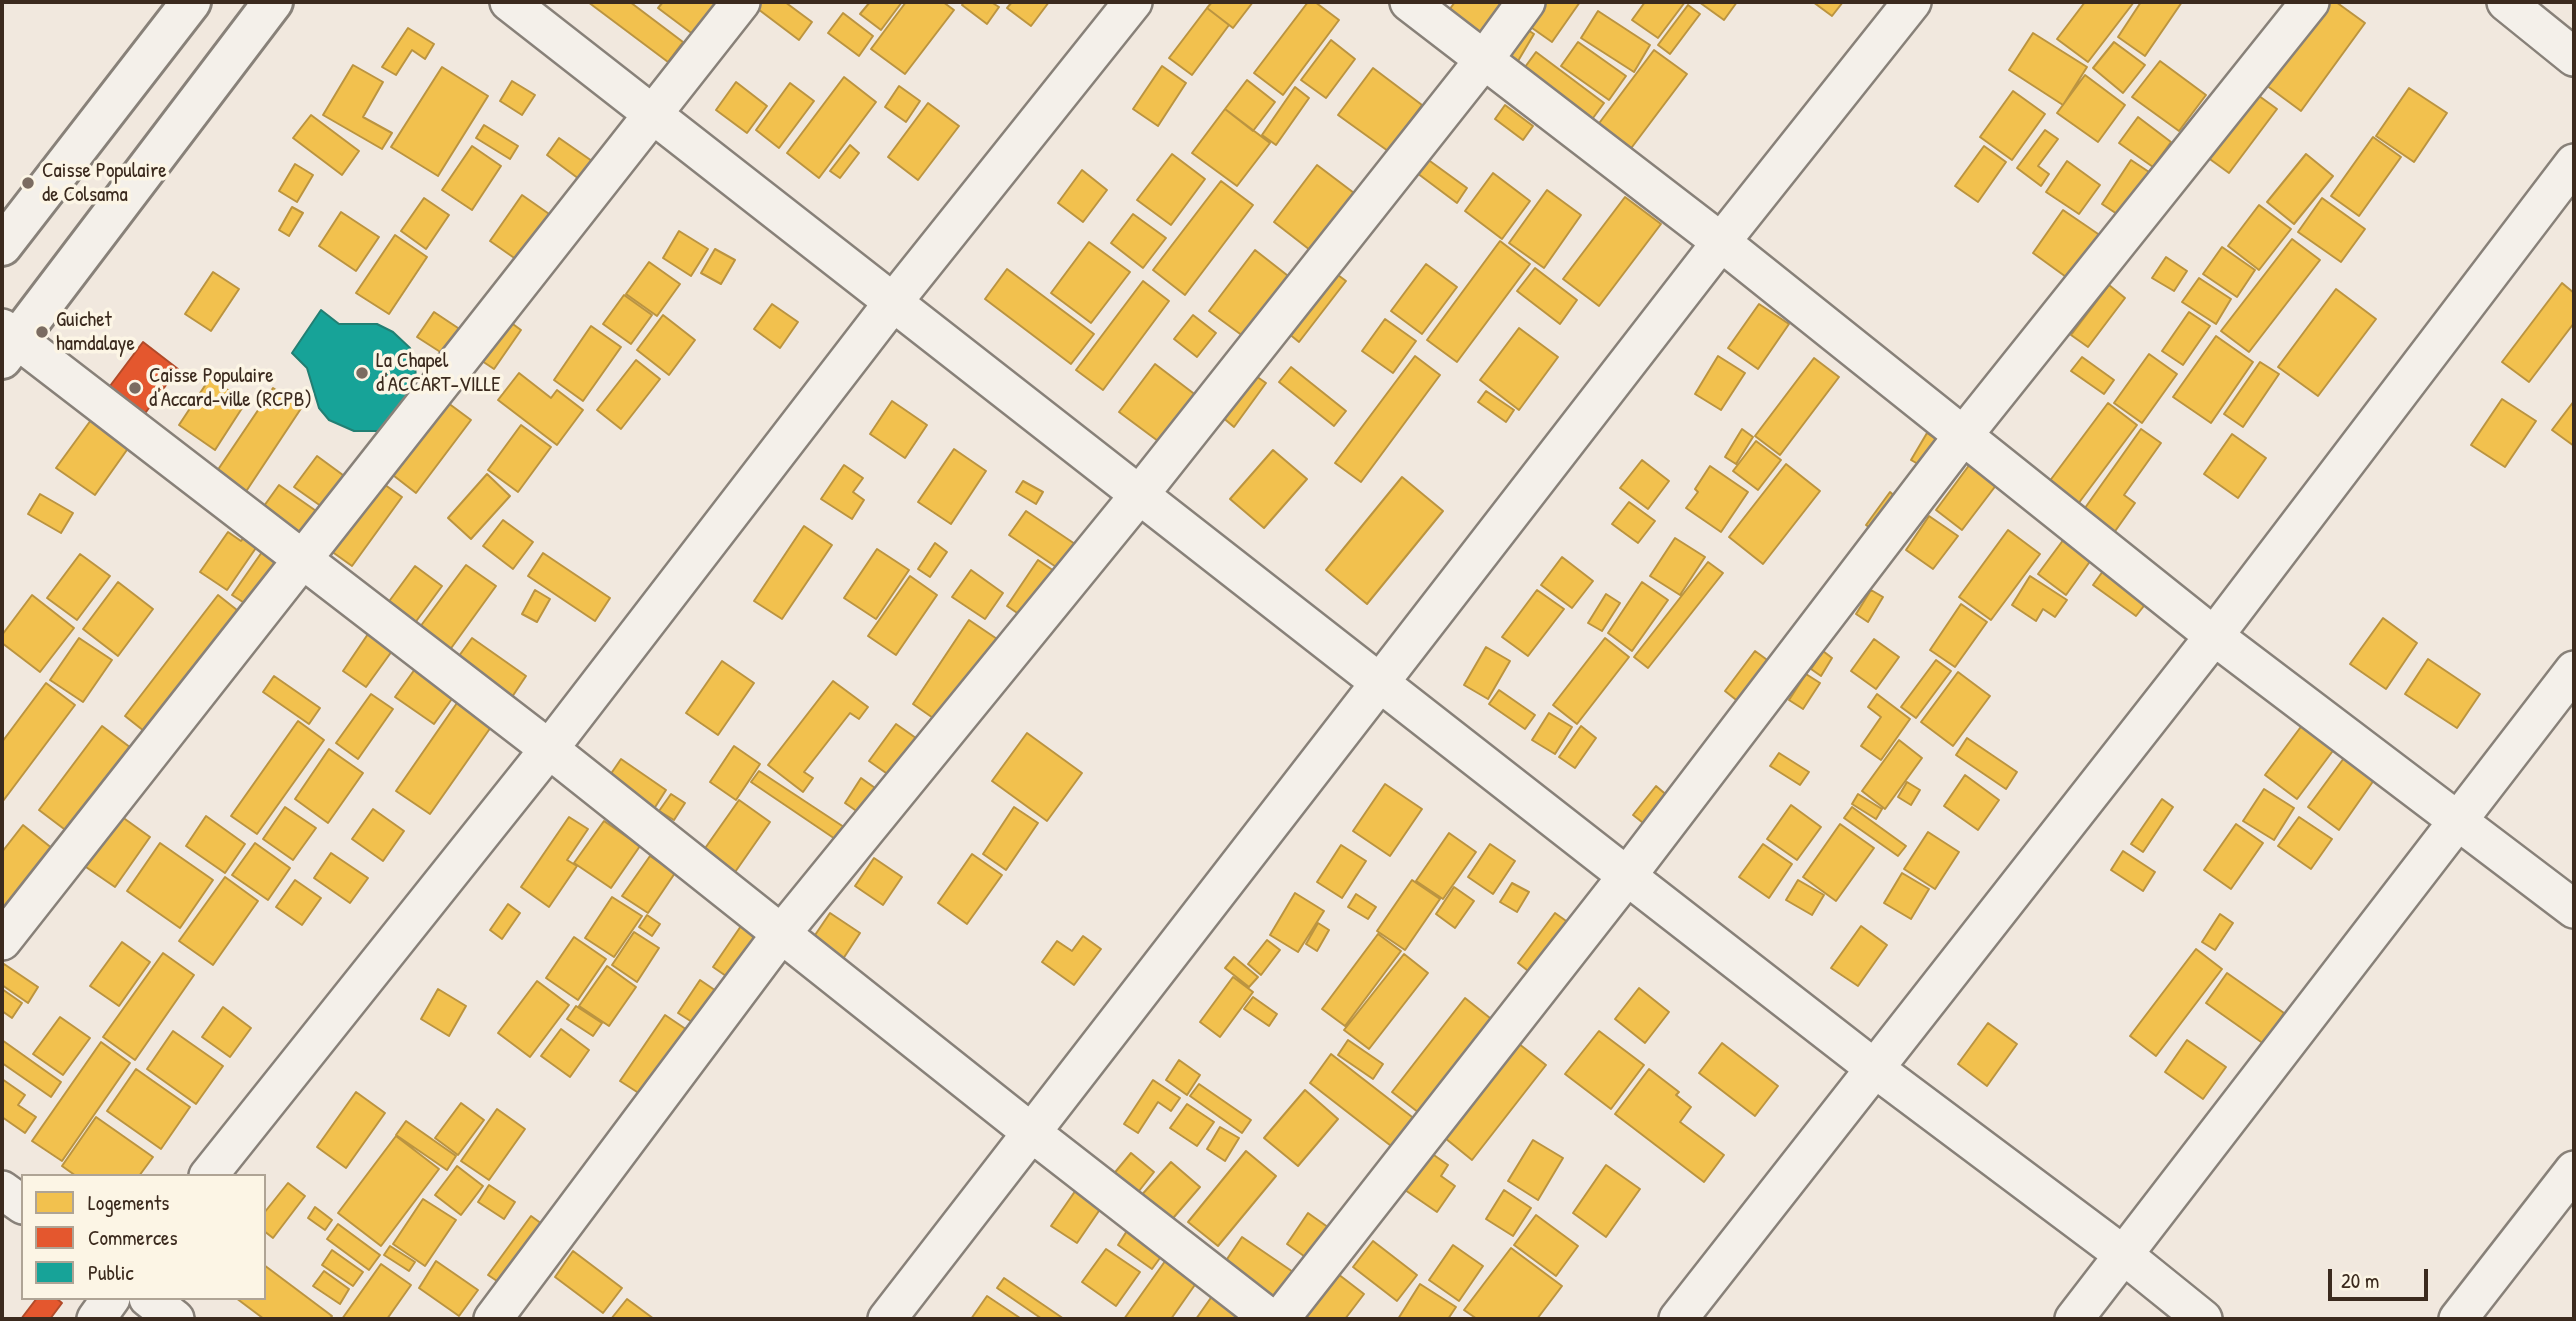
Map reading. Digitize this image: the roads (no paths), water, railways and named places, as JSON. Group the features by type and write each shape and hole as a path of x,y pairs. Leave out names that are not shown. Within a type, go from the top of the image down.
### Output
{"main road":[{"path":"2,246 191,2"},
{"path":"7,342 273,2"}],"street":[{"path":"509,2 894,300 1627,876 1874,1068 2125,1256 2203,1319"},
{"path":"2,941 741,2"},
{"path":"210,1174 549,749 894,300 1133,2"},
{"path":"1409,2 1721,242 2214,636 2574,909"},
{"path":"493,1319 781,934 1140,494 1483,61 1526,2"},
{"path":"887,1319 1721,242 1912,2"},
{"path":"1280,1319 1627,876 1962,437 2310,2"},
{"path":"2506,2 2574,57"},
{"path":"1678,1319 2214,636 2574,163"},
{"path":"7,342 303,560 549,749 1032,1133 1271,1319"},
{"path":"2074,1319 2574,670"},
{"path":"2458,1319 2574,1170"},
{"path":"2,1190 21,1204"},
{"path":"96,1319 110,1300"},
{"path":"151,1300 175,1319"}],"place":[{"name":"Caisse Populaire de Colsama","path":"28,183"},
{"name":"Guichet hamdalaye","path":"42,332"},
{"name":"La Chapel d'ACCART-VILLE","path":"362,373"},
{"name":"Caisse Populaire d'Accard-ville (RCPB)","path":"135,388"}]}
